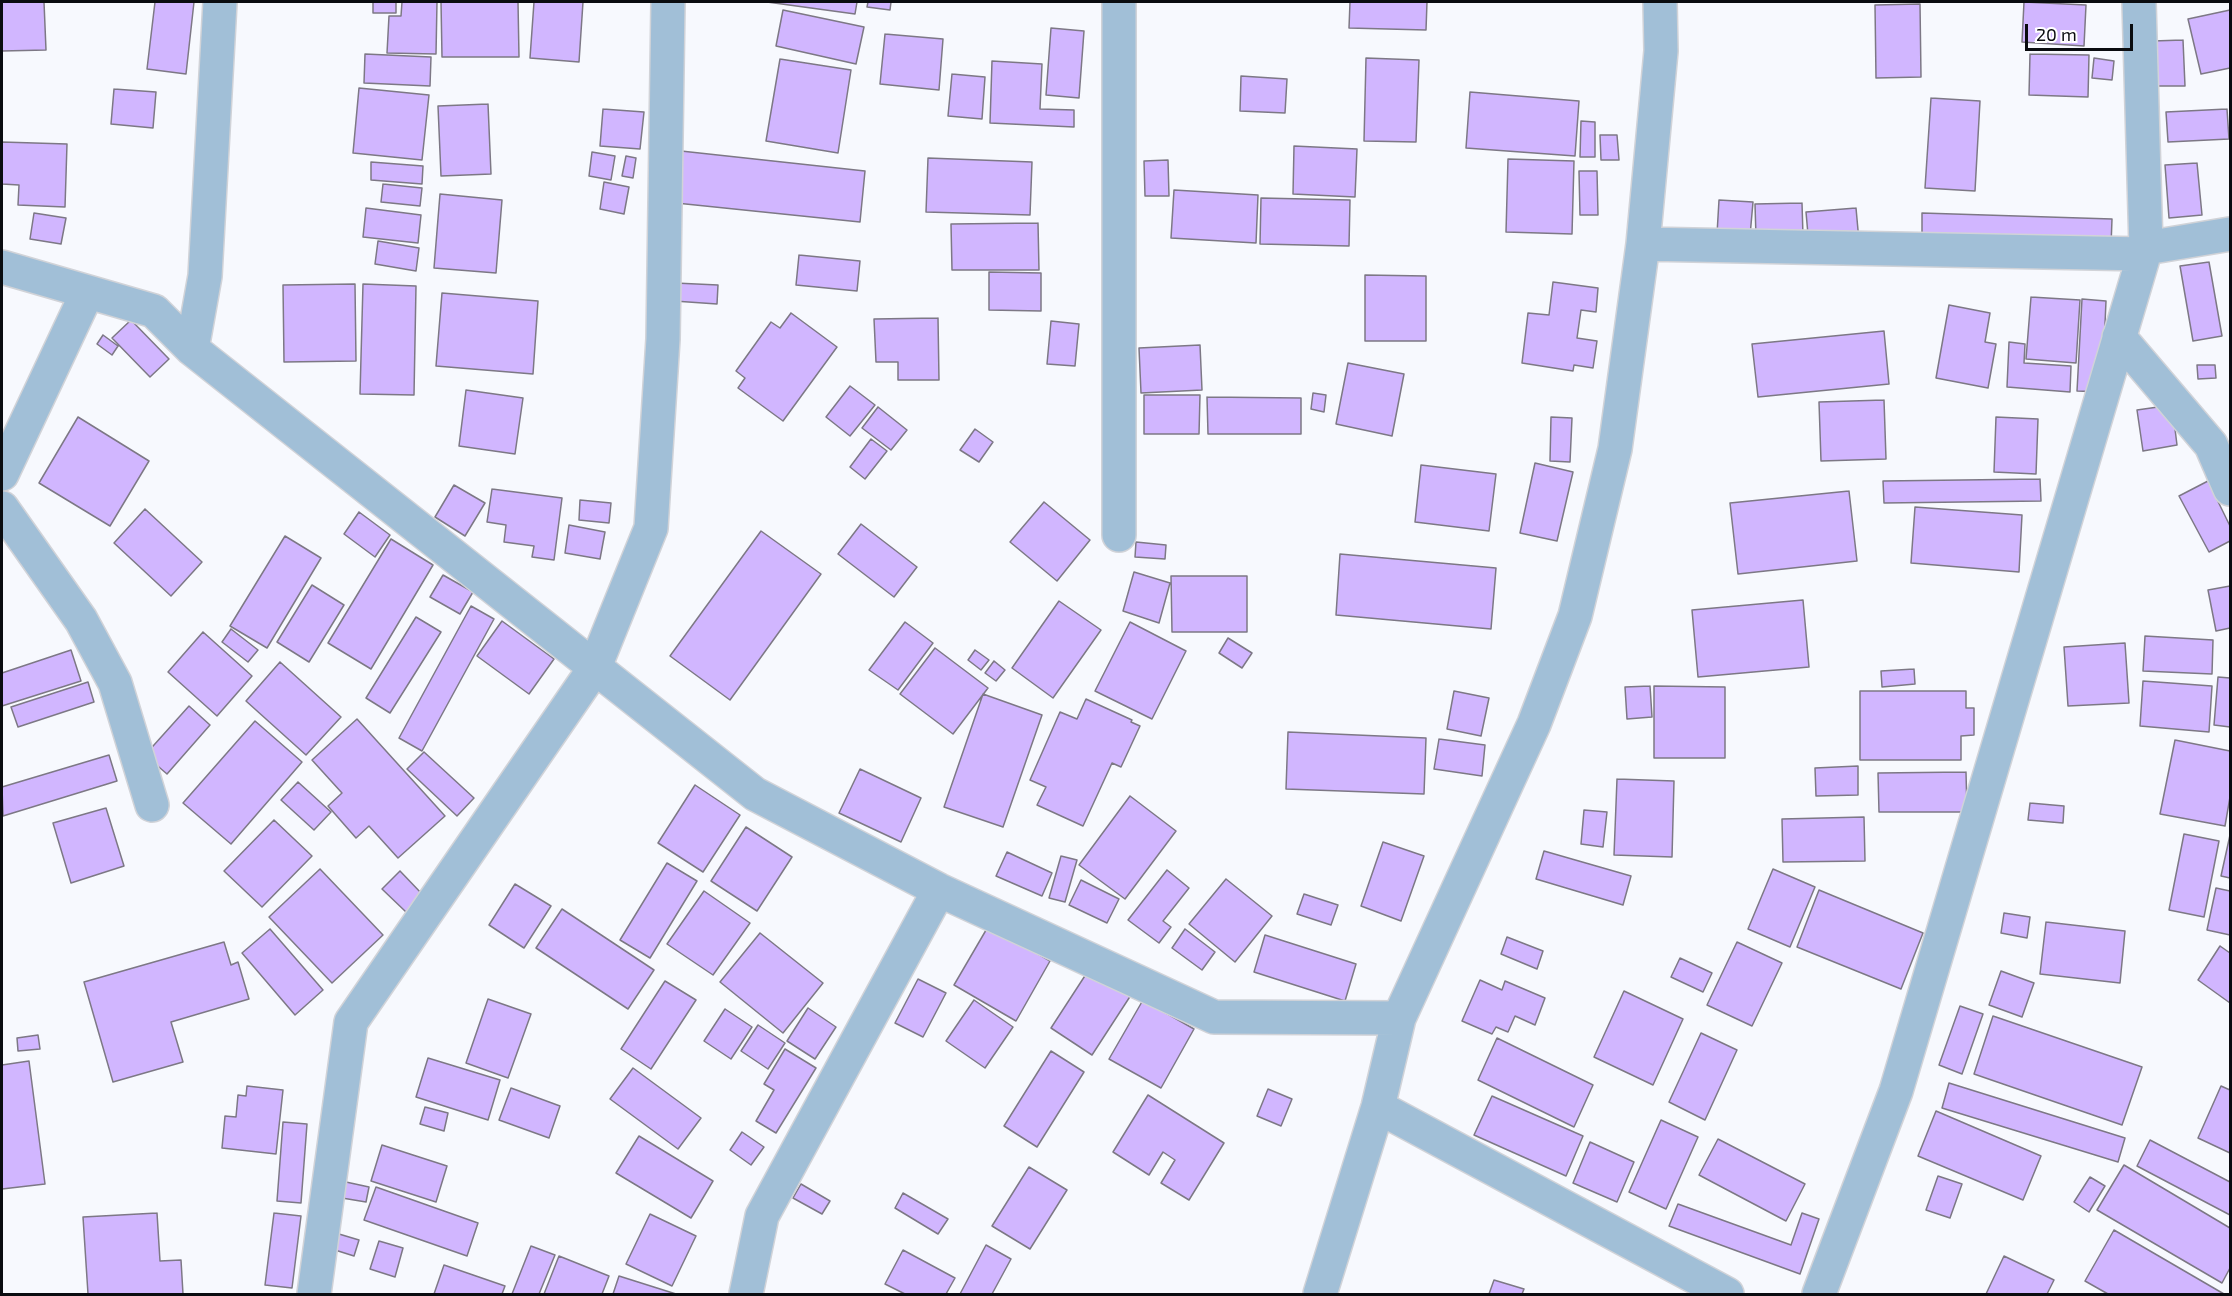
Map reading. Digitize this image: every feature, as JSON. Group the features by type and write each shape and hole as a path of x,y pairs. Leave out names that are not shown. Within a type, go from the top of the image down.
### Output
{"street":[{"path":"192,349 205,276 220,2"},
{"path":"314,1294 351,1022 594,669 651,528 663,339 668,2"},
{"path":"1119,2 1119,534"},
{"path":"1320,1294 1378,1107 1399,1018 1534,724 1575,616 1615,449 1643,244 1661,51 1660,2"},
{"path":"1819,1294 1896,1091 2145,251 2139,2"},
{"path":"1643,244 2145,251 2230,234"},
{"path":"2,267 154,311 192,349 755,794 939,890 1214,1017 1399,1018"},
{"path":"2,474 87,293"},
{"path":"2119,337 2211,445 2230,489"},
{"path":"2,507 81,620 115,683 152,805"},
{"path":"746,1294 762,1216 939,890"},
{"path":"1378,1107 1727,1294"}],"building":[{"path":"2,2 44,2 46,50 2,51"},
{"path":"155,2 194,2 186,74 147,69"},
{"path":"373,2 396,2 396,13 373,13"},
{"path":"402,2 437,2 436,54 387,53 389,16 401,16"},
{"path":"441,2 518,2 519,57 442,57"},
{"path":"534,2 583,2 579,62 530,58"},
{"path":"767,2 857,2 855,14"},
{"path":"868,2 891,2 890,10 867,7"},
{"path":"1350,2 1427,2 1426,30 1349,28"},
{"path":"2024,2 2086,5 2084,46 2022,42"},
{"path":"1920,4 1921,77 1876,78 1875,5"},
{"path":"783,10 864,27 856,64 776,46"},
{"path":"2230,10 2230,68 2201,74 2188,19"},
{"path":"1051,28 1084,31 1079,98 1046,95"},
{"path":"885,34 943,39 939,90 880,84"},
{"path":"2183,40 2185,86 2155,86 2153,41"},
{"path":"365,54 431,57 430,86 364,83"},
{"path":"2030,54 2089,55 2088,97 2029,95"},
{"path":"1366,58 1419,60 1416,142 1364,141"},
{"path":"2094,58 2114,61 2112,80 2092,78"},
{"path":"780,59 851,70 838,153 766,141"},
{"path":"992,61 1042,64 1040,109 1074,110 1074,127 990,123"},
{"path":"952,74 985,77 982,119 948,116"},
{"path":"1241,76 1287,79 1285,113 1240,111"},
{"path":"359,88 429,95 422,160 353,153"},
{"path":"114,89 156,92 153,128 111,124"},
{"path":"1470,92 1579,101 1575,156 1466,148"},
{"path":"1931,98 1980,101 1975,191 1925,188"},
{"path":"488,104 491,174 441,176 438,106"},
{"path":"603,109 644,112 640,149 600,146"},
{"path":"2227,109 2229,139 2168,142 2166,112"},
{"path":"1581,121 1595,122 1595,157 1580,157"},
{"path":"1600,135 1617,135 1619,160 1601,160"},
{"path":"2,142 67,144 65,207 18,205 19,185 2,184"},
{"path":"1294,146 1357,149 1355,197 1293,194"},
{"path":"681,151 865,171 860,222 676,203"},
{"path":"592,152 615,156 611,180 589,176"},
{"path":"626,156 636,158 633,178 622,176"},
{"path":"928,158 1032,162 1030,215 926,212"},
{"path":"1508,159 1574,161 1572,234 1506,232"},
{"path":"1168,160 1169,196 1145,196 1144,161"},
{"path":"371,162 423,166 422,184 371,180"},
{"path":"2197,163 2202,215 2169,218 2165,165"},
{"path":"1579,171 1597,171 1598,215 1580,215"},
{"path":"604,182 629,187 624,214 600,209"},
{"path":"383,184 422,188 420,206 381,202"},
{"path":"1174,190 1258,195 1256,243 1171,238"},
{"path":"440,194 502,200 496,273 434,268"},
{"path":"1261,198 1350,200 1349,246 1260,244"},
{"path":"1719,200 1753,202 1750,236 1717,234"},
{"path":"1802,203 1803,236 1756,237 1755,204"},
{"path":"366,208 421,215 418,243 363,237"},
{"path":"1856,208 1859,241 1809,246 1806,212"},
{"path":"34,213 66,218 61,244 30,239"},
{"path":"1922,213 2112,219 2111,246 1922,239"},
{"path":"1038,223 1039,270 952,270 951,224"},
{"path":"378,241 419,248 416,271 375,264"},
{"path":"799,255 860,261 857,291 796,285"},
{"path":"2209,262 2222,336 2193,341 2180,266"},
{"path":"989,272 1041,273 1041,311 989,310"},
{"path":"1365,275 1426,276 1426,341 1365,341"},
{"path":"1553,282 1598,288 1596,312 1581,310 1577,338 1597,341 1593,368 1574,365 1573,371 1522,363 1528,313 1549,315"},
{"path":"675,283 718,285 717,304 674,301"},
{"path":"355,284 356,361 284,362 283,285"},
{"path":"363,284 416,286 414,395 360,394"},
{"path":"442,293 538,301 533,374 436,366"},
{"path":"2031,297 2080,300 2076,363 2026,359"},
{"path":"2082,299 2106,301 2102,392 2077,391"},
{"path":"1949,305 1990,313 1985,342 1996,344 1988,388 1936,378"},
{"path":"791,313 837,347 783,421 738,388 745,378 736,371 771,322 780,328"},
{"path":"938,318 939,380 898,380 898,362 876,362 874,319"},
{"path":"131,320 169,359 150,377 112,338"},
{"path":"1051,321 1079,324 1075,366 1047,364"},
{"path":"1884,331 1889,384 1758,397 1752,344"},
{"path":"103,335 118,346 112,355 97,344"},
{"path":"2009,342 2025,344 2024,363 2071,366 2070,392 2007,387"},
{"path":"1200,345 1202,390 1141,393 1139,348"},
{"path":"1348,363 1404,374 1392,436 1336,424"},
{"path":"2197,365 2215,365 2216,378 2198,379"},
{"path":"850,386 875,405 850,436 826,417"},
{"path":"466,390 523,398 515,454 459,446"},
{"path":"1313,393 1326,395 1324,412 1311,409"},
{"path":"1144,395 1200,395 1199,434 1144,434"},
{"path":"1207,397 1301,398 1301,434 1208,434"},
{"path":"1884,400 1886,459 1821,461 1819,402"},
{"path":"2172,405 2177,445 2143,451 2137,410"},
{"path":"878,407 907,430 891,450 862,428"},
{"path":"78,417 149,461 110,526 39,483"},
{"path":"1551,417 1572,418 1570,462 1550,461"},
{"path":"1996,417 2038,419 2036,474 1994,472"},
{"path":"975,429 993,442 979,462 960,450"},
{"path":"871,439 887,451 865,479 850,467"},
{"path":"1535,463 1573,472 1557,541 1520,533"},
{"path":"1421,465 1496,474 1489,531 1415,522"},
{"path":"2040,479 2041,501 1884,503 1883,481"},
{"path":"2208,481 2230,526 2230,541 2209,552 2179,496"},
{"path":"454,485 485,503 465,536 435,517"},
{"path":"492,489 562,498 554,560 532,557 534,546 504,542 506,525 487,522"},
{"path":"1849,491 1857,561 1738,574 1730,503"},
{"path":"580,500 611,503 609,523 579,520"},
{"path":"1044,502 1090,540 1057,581 1010,542"},
{"path":"1915,507 2022,515 2019,572 1911,563"},
{"path":"145,509 202,562 171,596 114,543"},
{"path":"359,512 390,535 375,557 344,534"},
{"path":"861,524 917,567 894,597 838,554"},
{"path":"569,525 605,532 600,559 565,553"},
{"path":"761,531 821,574 730,700 670,656"},
{"path":"285,536 321,558 267,648 230,626"},
{"path":"391,539 433,565 371,669 328,643"},
{"path":"1136,542 1166,545 1165,559 1135,557"},
{"path":"1340,554 1496,568 1491,629 1336,615"},
{"path":"1134,572 1170,583 1159,623 1123,611"},
{"path":"443,575 473,592 460,614 430,597"},
{"path":"1171,576 1247,576 1247,632 1172,632"},
{"path":"312,585 344,605 309,662 277,642"},
{"path":"2230,586 2230,628 2216,631 2208,590"},
{"path":"1803,600 1809,667 1698,677 1692,610"},
{"path":"1059,601 1101,630 1053,698 1012,668"},
{"path":"471,606 494,619 422,751 399,738"},
{"path":"416,617 441,632 390,713 366,698"},
{"path":"502,621 554,659 529,694 477,656"},
{"path":"905,622 933,643 898,690 869,670"},
{"path":"1130,622 1186,651 1152,719 1095,691"},
{"path":"231,629 258,650 248,662 222,642"},
{"path":"203,632 252,676 217,716 168,672"},
{"path":"2145,636 2213,640 2212,674 2143,671"},
{"path":"1228,638 1252,653 1242,668 1219,653"},
{"path":"2125,643 2129,703 2068,706 2064,647"},
{"path":"935,648 988,688 953,734 900,694"},
{"path":"71,650 81,681 2,706 2,673"},
{"path":"975,650 989,660 981,670 968,660"},
{"path":"994,661 1005,670 996,681 985,673"},
{"path":"280,662 341,717 306,755 246,701"},
{"path":"1914,669 1915,684 1882,687 1881,671"},
{"path":"2218,677 2230,678 2230,727 2214,725"},
{"path":"2143,681 2212,686 2209,732 2140,726"},
{"path":"88,682 94,702 18,727 11,707"},
{"path":"1650,686 1652,717 1627,719 1625,687"},
{"path":"1654,686 1725,687 1725,758 1654,758"},
{"path":"1454,691 1489,698 1481,736 1447,729"},
{"path":"1860,691 1966,691 1966,708 1974,708 1974,735 1961,736 1961,760 1860,760"},
{"path":"983,694 1042,715 1003,827 944,807"},
{"path":"1086,699 1140,726 1121,767 1112,763 1083,826 1037,805 1046,787 1030,780 1060,712 1077,719"},
{"path":"189,706 210,725 167,774 145,755"},
{"path":"357,719 445,816 398,858 369,826 356,838 328,806 342,793 312,760"},
{"path":"255,721 302,762 231,844 183,803"},
{"path":"1288,732 1426,738 1424,794 1286,789"},
{"path":"1439,739 1485,745 1482,776 1434,769"},
{"path":"2175,740 2230,751 2230,797 2225,826 2160,814"},
{"path":"424,752 474,798 457,816 407,769"},
{"path":"109,755 117,781 3,816 2,787"},
{"path":"1858,766 1858,795 1816,796 1815,768"},
{"path":"860,769 921,798 901,842 839,813"},
{"path":"1966,772 1967,812 1879,812 1878,773"},
{"path":"1617,779 1674,781 1672,857 1614,855"},
{"path":"298,782 331,812 314,830 281,800"},
{"path":"695,785 740,815 703,872 658,843"},
{"path":"1130,796 1176,831 1125,899 1079,865"},
{"path":"2030,803 2064,806 2063,823 2028,820"},
{"path":"106,808 124,866 71,883 53,823"},
{"path":"1584,810 1607,812 1603,847 1581,844"},
{"path":"1864,817 1865,861 1783,862 1782,819"},
{"path":"274,820 312,856 262,907 224,871"},
{"path":"746,827 792,857 757,911 711,881"},
{"path":"2184,834 2219,841 2204,917 2169,910"},
{"path":"2230,835 2230,878 2221,876"},
{"path":"1383,842 1424,856 1401,921 1361,906"},
{"path":"1544,851 1631,876 1623,905 1536,879"},
{"path":"1007,852 1052,873 1042,896 996,876"},
{"path":"1061,856 1077,860 1065,902 1049,898"},
{"path":"667,863 697,881 650,958 620,940"},
{"path":"320,869 383,935 332,983 269,917"},
{"path":"1773,869 1815,887 1790,947 1748,929"},
{"path":"1167,870 1189,888 1163,921 1171,927 1159,943 1128,920"},
{"path":"400,871 423,895 406,912 382,889"},
{"path":"1226,879 1272,916 1235,962 1189,924"},
{"path":"1081,880 1119,899 1107,923 1069,905"},
{"path":"515,884 551,906 524,948 489,925"},
{"path":"2216,888 2230,891 2230,935 2207,930"},
{"path":"1819,890 1923,933 1901,989 1797,947"},
{"path":"704,891 750,923 713,975 667,944"},
{"path":"1304,894 1338,905 1331,925 1297,914"},
{"path":"562,909 654,970 628,1009 536,948"},
{"path":"2004,913 2030,917 2027,938 2001,933"},
{"path":"2046,922 2125,931 2120,983 2040,974"},
{"path":"989,925 1050,961 1016,1021 954,985"},
{"path":"270,929 323,990 295,1015 242,953"},
{"path":"1185,929 1215,952 1202,970 1172,948"},
{"path":"760,933 823,983 783,1033 720,982"},
{"path":"1265,935 1356,964 1345,1001 1254,972"},
{"path":"1507,937 1543,951 1537,969 1501,954"},
{"path":"224,942 231,965 238,962 249,999 171,1022 183,1062 113,1082 84,982"},
{"path":"1737,942 1782,963 1752,1026 1707,1005"},
{"path":"2220,946 2230,953 2230,1003 2198,980"},
{"path":"1680,958 1712,973 1703,992 1671,977"},
{"path":"1090,968 1131,995 1092,1055 1051,1028"},
{"path":"2001,971 2034,983 2022,1017 1989,1005"},
{"path":"918,979 946,993 923,1037 895,1023"},
{"path":"1480,980 1502,990 1505,981 1545,998 1535,1025 1515,1016 1508,1032 1496,1027 1492,1034 1462,1021"},
{"path":"665,981 696,1000 651,1069 621,1049"},
{"path":"1624,991 1683,1019 1653,1085 1594,1057"},
{"path":"488,999 531,1014 508,1078 466,1063"},
{"path":"974,1000 1013,1027 985,1068 946,1041"},
{"path":"1143,1000 1194,1029 1161,1088 1109,1059"},
{"path":"1960,1006 1983,1014 1962,1074 1939,1065"},
{"path":"808,1008 836,1027 815,1059 787,1041"},
{"path":"725,1009 752,1027 731,1059 704,1041"},
{"path":"1993,1016 2142,1067 2122,1125 1974,1074"},
{"path":"758,1025 785,1043 768,1069 741,1051"},
{"path":"1701,1033 1737,1050 1705,1120 1669,1102"},
{"path":"38,1035 40,1049 18,1051 17,1038"},
{"path":"1497,1038 1593,1085 1574,1127 1478,1080"},
{"path":"785,1049 816,1068 776,1133 756,1121 774,1090 764,1084"},
{"path":"1051,1051 1084,1072 1037,1147 1004,1126"},
{"path":"428,1058 500,1080 488,1120 416,1097"},
{"path":"29,1061 45,1184 2,1189 2,1065"},
{"path":"633,1068 701,1118 678,1149 610,1099"},
{"path":"1949,1083 2125,1138 2118,1162 1942,1108"},
{"path":"247,1086 283,1090 276,1154 222,1148 225,1116 236,1117 238,1095 246,1096"},
{"path":"2221,1086 2230,1090 2230,1153 2198,1138"},
{"path":"511,1088 560,1106 549,1138 499,1120"},
{"path":"1268,1089 1292,1099 1281,1126 1257,1116"},
{"path":"1148,1095 1224,1143 1189,1200 1161,1183 1175,1160 1163,1152 1149,1175 1113,1152"},
{"path":"1492,1096 1583,1136 1566,1176 1474,1135"},
{"path":"425,1107 448,1113 444,1131 420,1124"},
{"path":"1936,1111 2041,1156 2023,1200 1918,1156"},
{"path":"1661,1120 1698,1137 1666,1209 1629,1192"},
{"path":"283,1122 307,1124 301,1203 277,1201"},
{"path":"742,1132 764,1147 751,1165 730,1150"},
{"path":"639,1136 713,1181 691,1218 616,1173"},
{"path":"1718,1139 1805,1184 1786,1221 1699,1175"},
{"path":"2150,1140 2230,1182 2230,1215 2137,1166"},
{"path":"1590,1142 1634,1162 1617,1202 1573,1183"},
{"path":"382,1145 447,1166 436,1202 371,1181"},
{"path":"2124,1165 2230,1228 2230,1268 2222,1283 2097,1210"},
{"path":"1029,1167 1067,1190 1030,1249 992,1226"},
{"path":"1938,1176 1962,1184 1950,1218 1926,1210"},
{"path":"2090,1177 2105,1186 2089,1212 2074,1202"},
{"path":"346,1182 369,1187 366,1202 342,1198"},
{"path":"801,1184 830,1201 822,1214 793,1198"},
{"path":"376,1187 478,1223 467,1256 364,1220"},
{"path":"903,1193 948,1219 938,1234 895,1208"},
{"path":"1678,1204 1791,1245 1802,1213 1819,1219 1800,1274 1669,1226"},
{"path":"157,1213 160,1261 181,1260 183,1294 88,1294 83,1217"},
{"path":"274,1213 301,1216 292,1288 265,1285"},
{"path":"650,1214 696,1236 672,1286 626,1264"},
{"path":"2114,1230 2224,1294 2108,1294 2085,1281"},
{"path":"339,1234 359,1240 354,1256 335,1250"},
{"path":"379,1241 403,1248 395,1277 370,1269"},
{"path":"986,1245 1011,1259 992,1294 960,1294"},
{"path":"531,1246 555,1255 539,1294 512,1294"},
{"path":"903,1250 955,1278 946,1294 905,1294 885,1284"},
{"path":"559,1256 609,1276 602,1294 544,1294"},
{"path":"2004,1256 2054,1280 2047,1294 1986,1294"},
{"path":"444,1265 505,1286 502,1294 434,1294"},
{"path":"619,1276 676,1294 613,1294"},
{"path":"1494,1280 1524,1289 1522,1294 1489,1294"}]}
